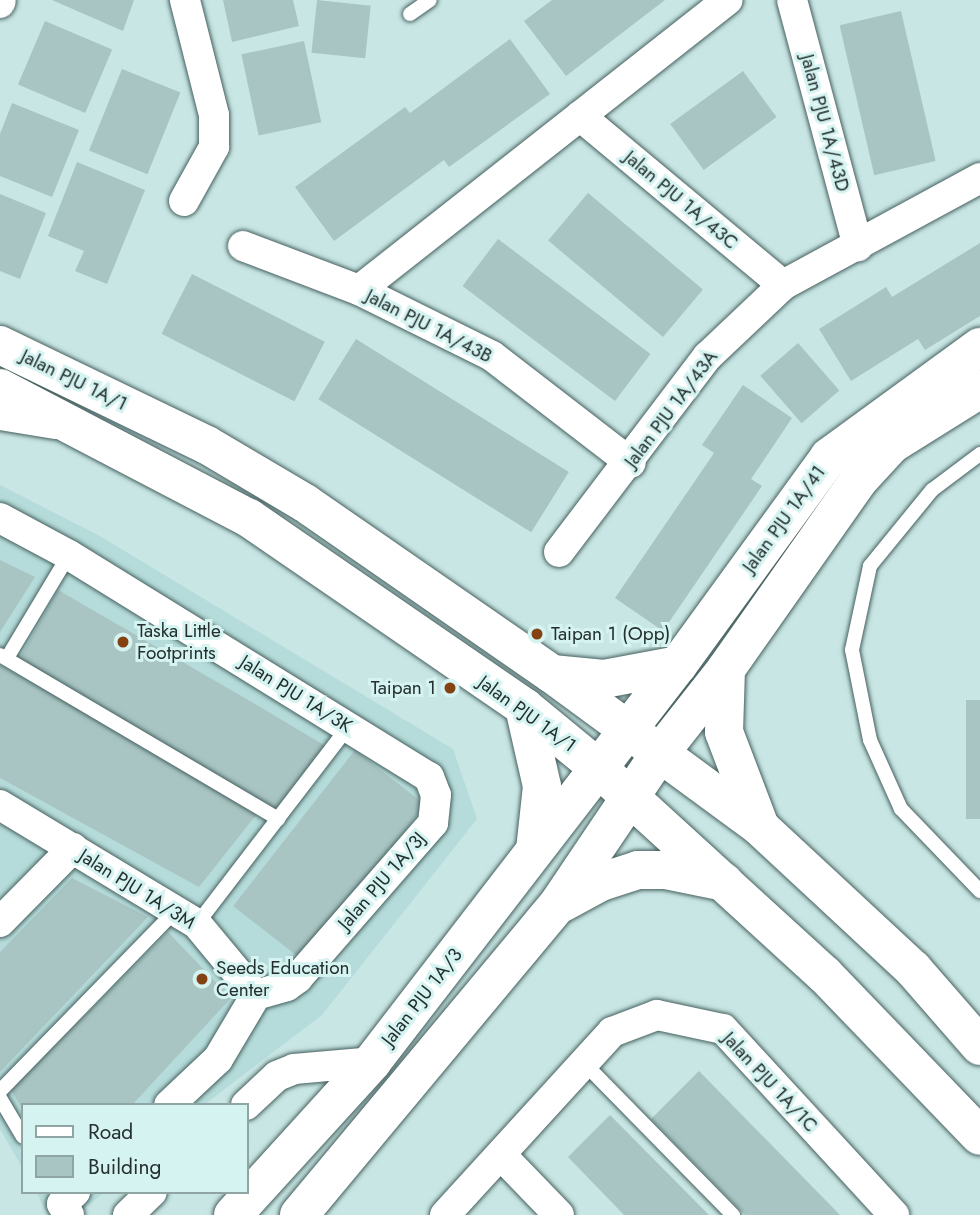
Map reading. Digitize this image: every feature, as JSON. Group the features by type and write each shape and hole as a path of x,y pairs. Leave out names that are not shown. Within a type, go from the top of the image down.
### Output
{"street":[{"path":"184,201 214,147 214,116 186,0"},
{"path":"359,290 727,0"},
{"name":"Jalan PJU 1A/43D","path":"792,0 858,246"},
{"name":"Jalan PJU 1A/43C","path":"580,116 783,285"},
{"name":"Jalan PJU 1A/43A","path":"559,552 631,463 708,356 783,285 980,178"},
{"name":"Jalan PJU 1A/43B","path":"243,246 359,290 492,356 631,463"},
{"name":"Jalan PJU 1A/1","path":"0,345 207,445 305,503 551,674 761,827 912,969 980,1046"},
{"name":"Jalan PJU 1A/41","path":"597,767 678,664 829,457 980,347"},
{"name":"Jalan PJU 1A/1","path":"0,388 83,428 249,518 524,707 597,767 825,975 980,1136"},
{"name":"Jalan PJU 1A/41","path":"630,797 660,753 726,669 866,472 892,444 980,388"},
{"path":"0,415 83,428"},
{"name":"Jalan PJU 1A/3K","path":"0,518 69,555 349,726 429,777 436,795"},
{"path":"551,674 604,679 678,664"},
{"path":"726,669 724,732 739,782 761,827"},
{"path":"524,707 542,786 535,852"},
{"name":"Jalan PJU 1A/3","path":"233,1215 372,1062 535,852 597,767"},
{"name":"Jalan PJU 1A/3J","path":"256,995 287,986 298,978 433,823 436,795"},
{"path":"299,1215 558,904 630,797"},
{"name":"Jalan PJU 1A/3M","path":"0,805 186,918 256,995"},
{"path":"0,922 73,848"},
{"path":"558,904 601,882 638,870 665,870 726,883"},
{"path":"171,1103 218,1059 256,995"},
{"name":"Jalan PJU 1A/1C","path":"445,1215 502,1156 612,1032 657,1015 723,1029 894,1215"},
{"path":"248,1103 276,1076 294,1069 372,1062"},
{"path":"502,1156 559,1215"},
{"path":"128,1215 150,1194"}],"lane":[{"path":"410,14 430,0"},
{"path":"980,454 932,490 870,566 852,650 870,740 901,809 980,891"},
{"path":"69,555 4,656 278,819"},
{"path":"0,1091 186,918 278,819 349,726"},
{"path":"584,1063 733,1215"},
{"path":"0,1098 21,1134"}],"shaded area":[{"name":"Taipan 1","path":"0,485 98,535 453,749 477,819 322,1015 207,1103 21,1103 21,1166 0,1129"},
{"path":"37,1194 102,1194 77,1215 48,1215"}],"building":[{"path":"52,0 134,0 123,31"},
{"path":"223,0 293,0 299,26 232,42"},
{"path":"317,0 371,6 365,58 311,53"},
{"path":"552,0 665,0 566,76 524,21"},
{"path":"901,11 936,161 874,175 840,25"},
{"path":"45,21 112,50 85,113 18,85"},
{"path":"510,39 550,94 449,167 444,160 334,241 295,187 405,107 410,113"},
{"path":"304,41 321,122 259,135 241,54"},
{"path":"122,69 180,93 147,174 89,151"},
{"path":"743,71 777,117 704,170 670,124"},
{"path":"12,103 79,130 52,197 0,176 0,134"},
{"path":"77,162 145,190 107,284 75,271 84,251 48,236"},
{"path":"588,193 703,289 663,337 548,240"},
{"path":"0,194 46,213 20,279 0,271"},
{"path":"498,239 651,354 615,401 462,286"},
{"path":"980,243 980,316 925,350 918,339 851,381 819,329 886,287 892,297"},
{"path":"192,274 325,342 294,401 162,334"},
{"path":"356,339 569,472 531,532 318,399"},
{"path":"798,343 839,391 802,423 760,376"},
{"path":"743,385 792,418 751,479 762,486 663,631 615,598 714,453 702,445"},
{"path":"0,560 35,577 0,632"},
{"path":"58,590 334,751 278,811 18,661"},
{"path":"0,665 260,810 199,887 0,778"},
{"path":"966,700 980,700 980,819 966,819"},
{"path":"355,750 425,805 303,961 233,906"},
{"path":"72,878 148,917 0,1072 0,952"},
{"path":"168,932 231,998 134,1103 21,1103 21,1107 11,1090"},
{"path":"699,1071 840,1215 745,1215 651,1119"},
{"path":"610,1115 709,1215 624,1215 568,1157"}],"place":[{"name":"Taipan 1 (Opp)","path":"537,634"},
{"name":"Taska Little Footprints","path":"123,642"},
{"name":"Taipan 1","path":"450,688"},
{"name":"Seeds Education Center","path":"202,979"}]}
